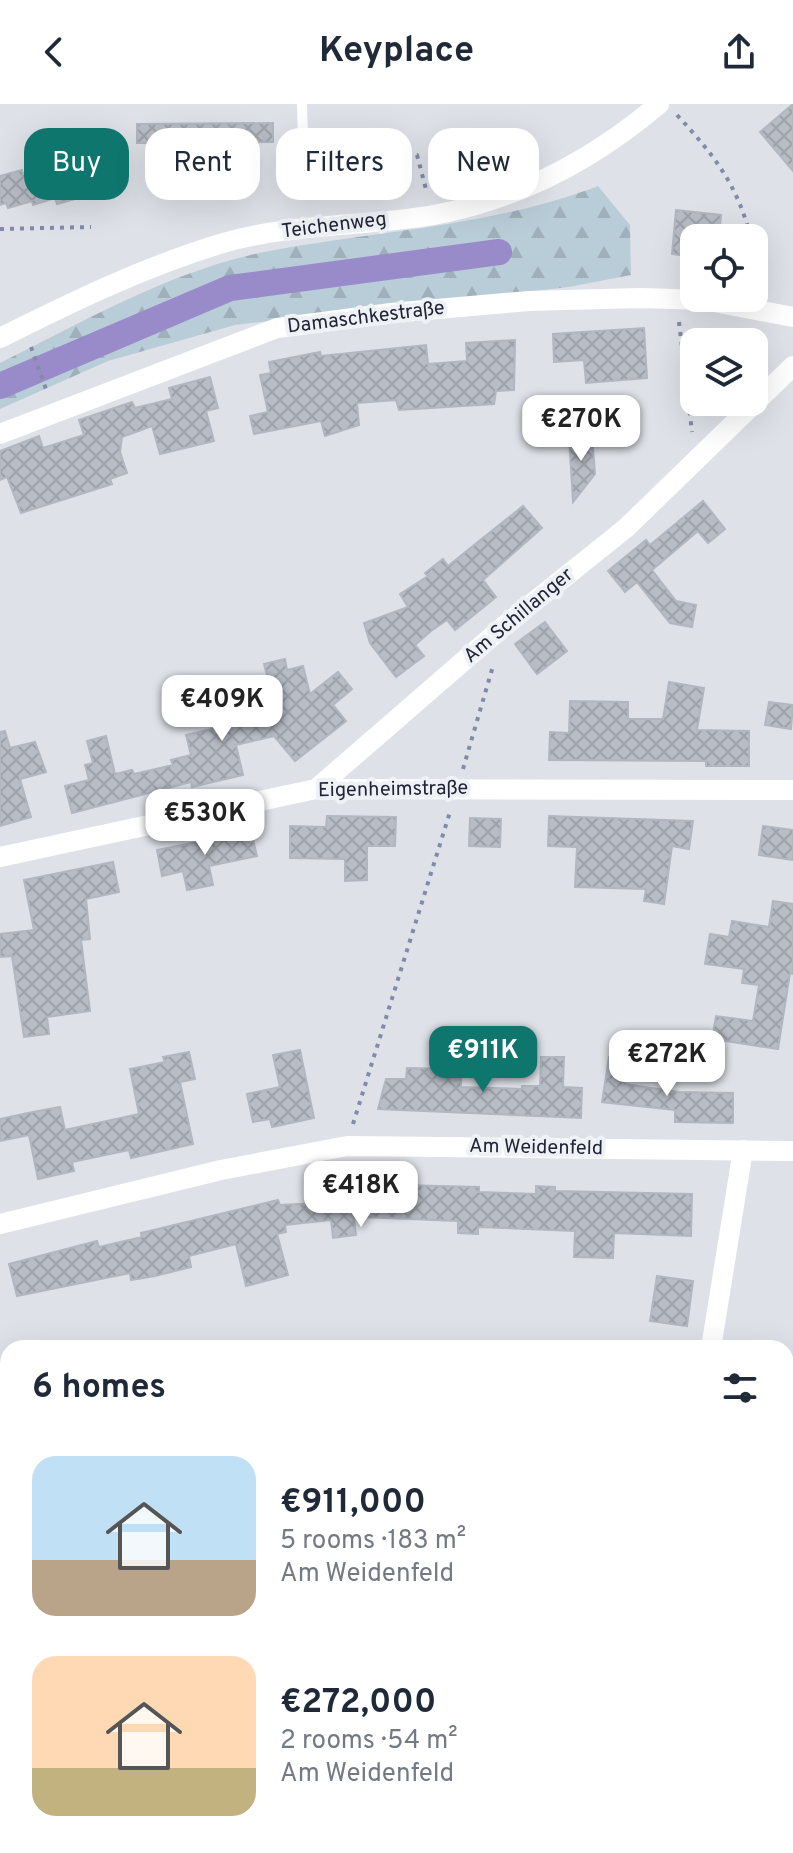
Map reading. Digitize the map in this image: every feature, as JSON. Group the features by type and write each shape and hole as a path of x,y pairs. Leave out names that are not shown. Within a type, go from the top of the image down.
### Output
{"street":[{"name":"Teichenweg","path":"0,338 116,283 225,243 312,226 432,215 504,198 573,167 659,104"},
{"name":"Damaschkestraße","path":"0,434 277,328 529,301 680,299"},
{"name":"Damaschkestraße","path":"767,312 793,317"},
{"name":"Am Schillanger","path":"316,789 505,625 626,528 793,366"},
{"name":"Eigenheimstraße","path":"0,857 316,789 793,790"},
{"name":"Am Weidenfeld","path":"0,1224 221,1170 347,1146 793,1150"},
{"path":"712,1340 743,1150"}],"lane":[{"path":"302,104 303,128"}],"path":[{"path":"667,104 718,159 747,224"},
{"path":"412,155 417,155 432,215"},
{"path":"0,229 91,227"},
{"path":"676,299 696,461"},
{"path":"35,357 45,384"},
{"path":"347,1146 458,789 505,625"}],"green space":[{"path":"598,186 630,225 631,275 569,287 235,325 108,361 0,409 0,363 129,299 195,271 264,252 474,220"}],"building":[{"path":"793,104 793,171 760,132"},
{"path":"273,123 273,142 260,142 260,128 145,128 145,143 137,143 137,124"},
{"path":"22,170 24,200 49,200 8,208 6,203 0,205 0,176"},
{"path":"676,210 721,215 720,224 680,224 680,255 672,254"},
{"path":"644,328 647,378 586,383 584,360 554,362 553,334"},
{"path":"515,340 514,390 496,391 494,404 399,410 396,400 357,403 359,425 325,436 321,421 254,434 250,416 268,412 260,375 271,373 269,362 320,352 321,356 426,345 428,364 467,361 466,343"},
{"path":"210,377 218,408 206,411 214,441 160,454 152,426 122,437 120,452 127,473 110,479 112,484 21,513 7,477 0,480 0,451 39,436 43,448 84,435 79,420 132,402 135,408 172,399 169,388"},
{"path":"592,435 595,474 573,502 569,436"},
{"path":"703,501 725,529 708,543 698,531 652,570 676,601 696,605 692,627 670,623 637,582 625,592 608,571 646,540 650,545"},
{"path":"523,506 542,528 483,580 496,597 455,630 447,620 431,631 415,645 424,656 396,677 370,643 364,623 408,607 400,594 428,576 425,573 443,559 448,566"},
{"path":"545,622 567,651 537,674 515,644"},
{"path":"285,659 287,670 303,666 310,694 338,672 352,689 333,705 346,721 295,761 274,736 236,745 243,775 192,787 191,782 72,813 65,786 89,780 85,765 93,763 87,741 106,736 115,774 132,770 134,774 173,765 171,760 191,755 186,735 277,714 264,664"},
{"path":"669,682 704,688 697,730 749,731 749,766 706,766 706,761 549,760 550,732 569,733 570,701 628,702 628,719 663,719"},
{"path":"769,702 793,705 791,729 765,725"},
{"path":"5,731 10,748 35,742 46,772 20,779 31,817 0,826 0,732"},
{"path":"327,816 396,817 395,846 367,846 367,880 345,881 345,859 290,858 290,826 326,827"},
{"path":"549,816 693,821 689,849 672,846 664,904 644,901 646,889 575,887 577,847 548,846"},
{"path":"470,818 501,819 500,847 469,846"},
{"path":"763,826 793,830 793,860 759,855"},
{"path":"251,831 257,856 209,866 213,885 187,890 183,871 162,876 157,850"},
{"path":"113,862 119,892 86,899 90,939 81,940 90,1011 47,1017 49,1034 24,1037 12,956 0,957 0,934 34,930 24,880"},
{"path":"773,901 793,904 793,974 790,973 778,1049 712,1039 716,1016 753,1021 759,985 742,983 744,969 705,964 710,934 729,937 732,921 769,927"},
{"path":"300,1050 314,1118 272,1127 270,1119 253,1122 247,1094 280,1087 273,1055"},
{"path":"189,1052 195,1079 180,1082 193,1144 131,1158 129,1150 72,1162 74,1171 38,1179 29,1135 0,1141 0,1119 28,1113 60,1107 65,1130 139,1114 130,1069 165,1062 163,1057"},
{"path":"541,1057 564,1057 563,1087 582,1088 581,1118 378,1109 386,1079 406,1079 407,1068 461,1069 461,1087 522,1089 522,1086 540,1086"},
{"path":"609,1057 628,1060 625,1084 679,1092 733,1093 733,1123 675,1122 675,1110 602,1102"},
{"path":"359,1184 479,1187 479,1192 536,1194 536,1186 555,1187 555,1191 692,1194 691,1236 614,1233 613,1258 574,1257 575,1231 478,1227 478,1234 458,1233 458,1221 360,1217 354,1218 356,1235 333,1238 331,1220 285,1225 286,1232 277,1234 288,1275 246,1286 236,1244 189,1256 191,1267 155,1276 131,1280 130,1273 17,1296 9,1264 97,1241 99,1247 142,1237 141,1233 278,1200 280,1205 317,1203 316,1189 347,1186 347,1202 354,1201"},
{"path":"657,1276 693,1281 687,1326 650,1321"}],"waterway":[{"path":"0,386 230,288 499,252"}]}
